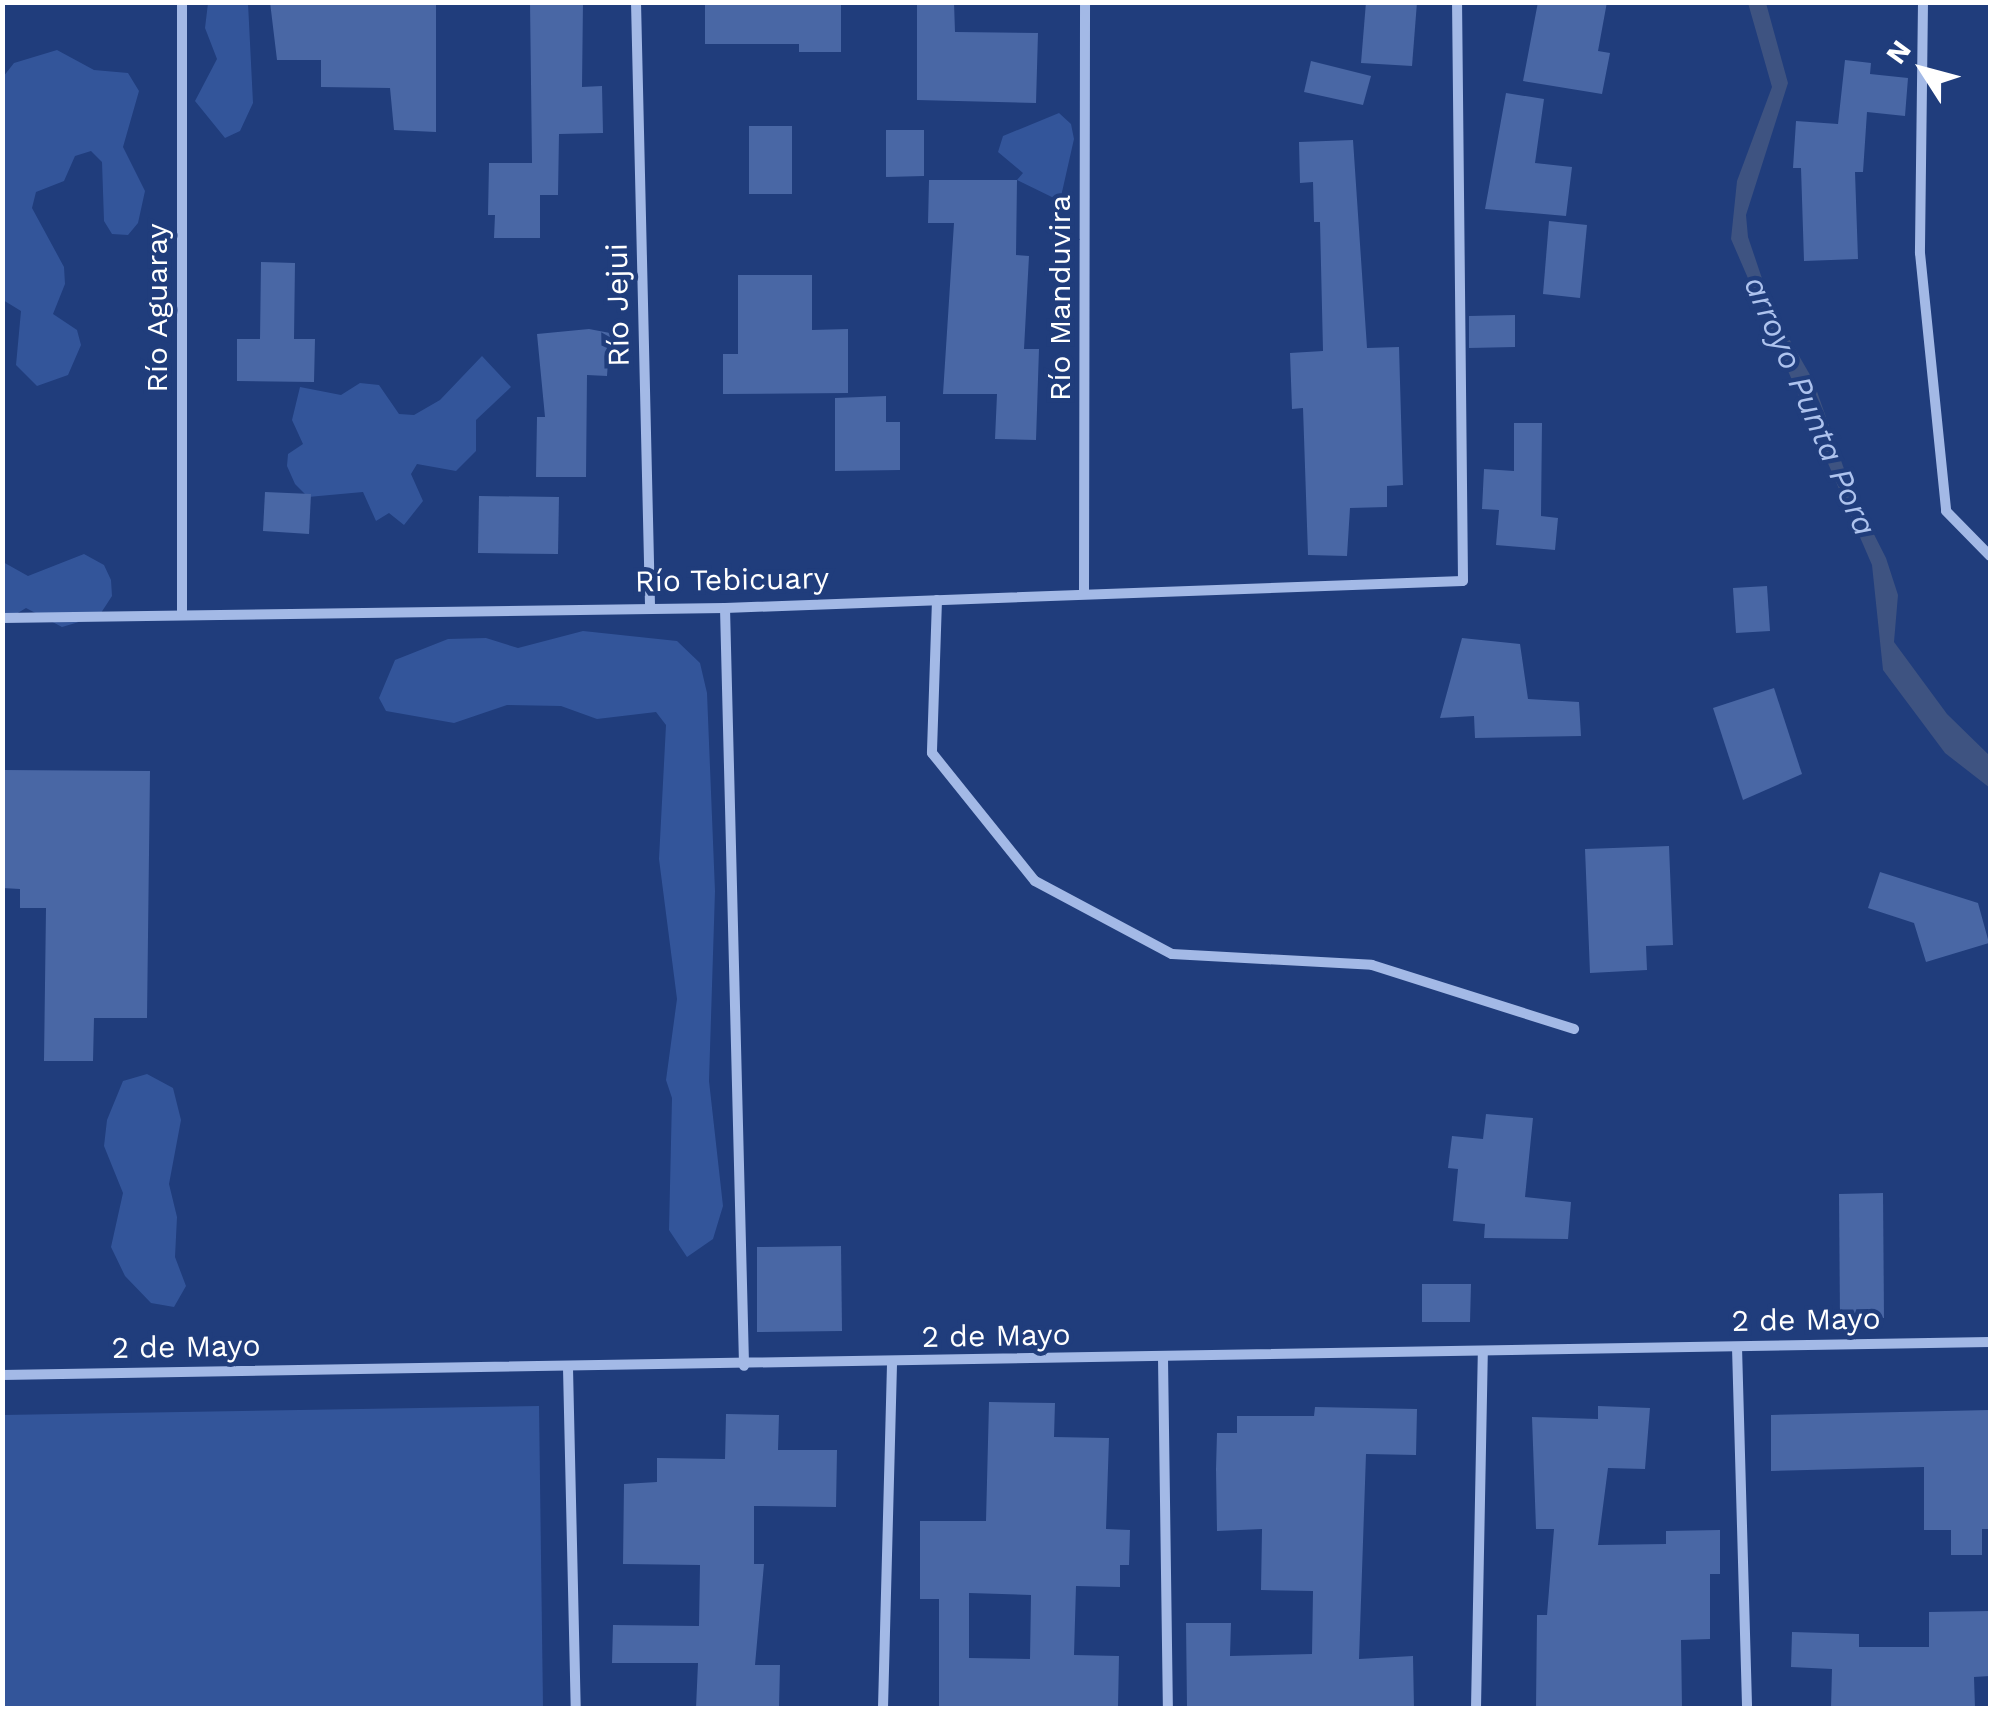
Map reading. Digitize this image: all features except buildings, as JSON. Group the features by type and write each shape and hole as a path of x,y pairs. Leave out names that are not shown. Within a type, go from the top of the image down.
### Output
{"street":[{"name":"Río Aguaray","path":"182,2 182,614"},
{"name":"Río Jejui","path":"636,2 650,606"},
{"name":"Río Manduvira","path":"1084,594 1086,2"},
{"name":"Río Tebicuary","path":"2,618 650,606 725,608 1463,581 1457,2"},
{"path":"1923,2 1920,253 1946,511 1990,556"},
{"path":"937,600 932,753 1034,881 1172,954 1372,965 1574,1029"},
{"path":"725,608 744,1366"},
{"name":"2 de Mayo","path":"2,1375 744,1366 1990,1342"},
{"path":"1737,1347 1748,1708"},
{"path":"1476,1708 1483,1352"},
{"path":"1164,1358 1168,1708"},
{"path":"884,1708 892,1363"},
{"path":"568,1368 576,1708"}],"shaded area":[{"path":"208,3 248,3 253,103 240,131 225,138 195,101 217,59 205,28"},
{"path":"57,50 94,70 128,73 139,91 123,147 145,191 138,223 128,235 112,234 104,221 102,162 91,151 75,156 64,181 36,192 32,208 64,267 65,284 53,314 77,330 81,345 68,375 37,386 16,365 21,311 3,300 3,77 14,63"},
{"path":"1059,113 1071,124 1074,139 1060,201 1017,180 1023,173 998,152 1003,136"},
{"path":"482,356 511,387 476,420 476,451 456,471 417,464 411,474 423,501 404,525 389,513 376,521 363,492 308,497 295,484 287,466 288,454 303,444 292,420 300,387 341,395 360,383 379,385 399,414 414,415 440,400"},
{"path":"84,554 104,565 111,580 112,596 99,616 62,627 26,608 3,622 3,562 28,576"},
{"path":"583,631 677,641 700,663 707,693 715,891 709,1081 723,1206 713,1239 687,1257 669,1230 672,1098 666,1080 677,999 659,859 666,725 656,712 597,719 561,706 507,705 454,723 386,711 379,698 395,660 448,639 486,638 518,648"},
{"path":"147,1074 173,1088 181,1120 169,1184 177,1217 175,1257 186,1286 174,1307 151,1303 125,1276 111,1247 123,1193 104,1146 107,1120 123,1081"},
{"path":"539,1406 543,1708 3,1708 3,1415"}],"water":[{"name":"arroyo Punta Pora","path":"1748,3 1766,3 1788,83 1746,215 1748,237 1773,311 1813,380 1851,489 1886,558 1898,595 1894,642 1947,714 1990,756 1990,788 1945,753 1883,670 1872,565 1731,239 1737,181 1772,87"}]}
